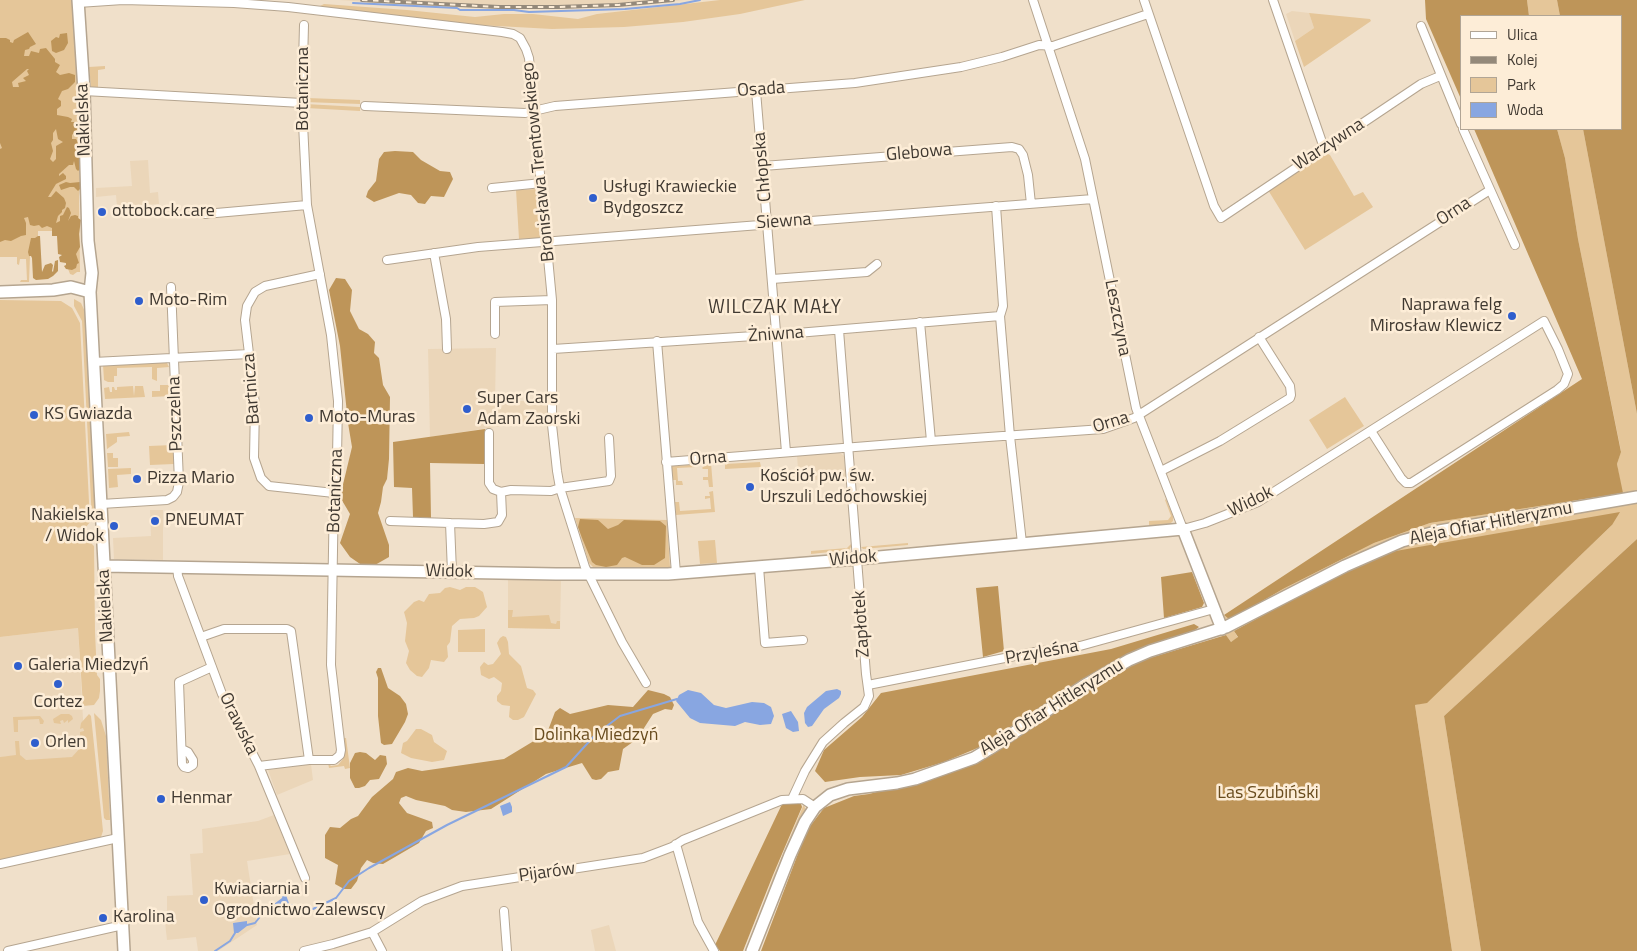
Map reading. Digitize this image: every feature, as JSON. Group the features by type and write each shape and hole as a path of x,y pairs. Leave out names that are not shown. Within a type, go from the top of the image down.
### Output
{"street":[{"name":"Bronisława Trentowskiego","path":"78,2 123,0 269,6 510,33 520,38 528,52 542,183 552,300 552,425 554,455 560,488 588,574 622,642 646,683"},
{"name":"Leszczyna","path":"1033,0 1083,153 1138,414 1222,629"},
{"path":"1144,0 1148,14"},
{"path":"1273,0 1324,148"},
{"name":"Nakielska","path":"78,2 84,92 88,241 85,252 85,274 90,292 124,951"},
{"name":"Osada","path":"365,106 524,113 555,106 855,83 980,62 1038,46 1054,46 1148,14"},
{"name":"Warzywna","path":"1148,14 1214,206 1221,218 1421,84 1440,76"},
{"name":"Botaniczna","path":"259,766 309,760 334,760 341,753 331,665 334,493 338,401 331,334 307,205 302,103 304,25"},
{"path":"1420,26 1460,122"},
{"name":"Chłopska","path":"756,90 786,452"},
{"path":"84,92 302,103"},
{"path":"1463,130 1515,245"},
{"name":"Glebowa","path":"763,166 1012,146 1019,149 1024,159 1031,204"},
{"path":"492,188 542,183"},
{"name":"Orna","path":"666,462 1100,430 1134,418 1490,190"},
{"name":"Siewna","path":"387,260 478,247 547,241 1093,199"},
{"path":"205,214 307,205"},
{"path":"996,206 1003,306 1000,316 1010,436 1022,543"},
{"path":"434,253 446,319 447,348"},
{"path":"772,278 867,272 877,264"},
{"name":"Bartnicza","path":"320,274 274,283 255,292 250,301 246,313 255,404 254,458 261,478 266,484 273,487 334,493"},
{"path":"0,292 53,290 70,287 90,292"},
{"name":"Pszczelna","path":"101,504 163,501 173,498 177,492 179,482 171,287"},
{"path":"495,334 495,302 552,300"},
{"name":"Żniwna","path":"553,349 657,341 681,342 1000,316"},
{"name":"Widok","path":"104,566 588,574 676,573 857,559 1183,529 1205,523 1255,503 1544,321 1558,349 1568,377 1564,384 1411,483 1406,483 1401,478 1371,431"},
{"path":"920,322 931,441"},
{"name":"Zapłotek","path":"792,799 805,771 823,742 844,723 859,713 867,704 869,696 839,330"},
{"path":"1161,471 1214,445 1290,398 1290,386 1259,337"},
{"path":"657,341 676,573"},
{"path":"94,362 249,354"},
{"path":"489,433 489,483 493,489 501,492 511,490 551,491 609,481 611,476 608,438"},
{"path":"390,521 484,524 498,522 502,515 501,492"},
{"name":"Aleja Ofiar Hitleryzmu","path":"752,951 805,822 815,807 830,795 843,790 915,779 974,758 1085,684 1129,660 1150,651 1222,629 1345,566 1402,541 1439,531 1637,497"},
{"path":"450,523 452,572"},
{"name":"Orawska","path":"177,566 178,576 212,667 226,701 259,766 305,878"},
{"path":"758,567 764,643 803,640"},
{"name":"Przyleśna","path":"868,685 1036,652 1080,646 1214,609"},
{"path":"201,637 224,629 287,629 291,631 309,760"},
{"path":"182,749 179,682 212,667"},
{"path":"792,799 803,799 815,807"},
{"name":"Pijarów","path":"304,951 372,932 422,901 458,887 643,858 682,840 782,800 792,799"},
{"path":"0,864 118,838"},
{"path":"676,844 698,922 714,951"},
{"path":"504,911 507,951"},
{"path":"8,951 39,947 123,925"},
{"path":"372,932 382,951"}],"shaded area":[{"path":"339,0 684,0 642,5 561,9 443,7"},
{"path":"1292,11 1309,13 1314,28 1295,41 1286,14"},
{"path":"148,160 150,193 158,192 159,204 117,207 116,195 96,197 96,188 132,186 130,161"},
{"name":"Super Cars Adam Zaorski","path":"496,348 495,401 547,401 547,419 430,437 428,349"},
{"path":"840,453 844,456 846,478 799,481 797,456"},
{"path":"150,510 163,510 163,560 114,559 113,538 151,536"},
{"path":"508,579 561,580 560,629 508,628"},
{"path":"78,628 85,755 80,760 30,764 16,756 0,757 0,637"},
{"path":"311,764 313,780 277,795 268,770"},
{"path":"274,815 290,854 247,861 257,925 218,951 198,951 196,937 167,940 164,913 167,913 167,896 193,895 190,854 203,853 202,829 258,821"},
{"path":"609,925 616,951 595,951 591,930"}],"green space":[{"path":"0,0 75,0 81,177 79,196 80,272 73,275 70,274 61,251 58,234 53,231 38,231 38,256 30,256 29,282 20,282 21,280 27,280 26,259 20,259 19,265 17,264 17,257 0,257"},
{"path":"720,0 805,0 740,14 683,22 624,27 552,29 479,25 324,9 320,6 324,4 475,17 533,14 578,19 597,14"},
{"path":"1425,0 1527,0 1529,15 1460,15 1460,97 1426,19"},
{"path":"1527,0 1557,0 1560,15 1529,15"},
{"path":"1557,0 1637,0 1637,414 1583,130 1622,130 1622,15 1560,15"},
{"path":"1309,13 1370,19 1371,21 1304,67 1295,41 1314,28"},
{"path":"28,32 36,44 25,50 24,56 29,56 31,51 39,53 40,49 46,48 55,59 55,62 60,65 56,72 60,75 69,73 75,75 75,82 68,89 62,91 58,99 61,101 61,106 57,109 57,115 68,117 72,119 71,122 77,122 80,126 72,135 72,139 76,139 79,144 81,168 78,171 76,169 74,161 73,165 69,165 59,174 59,176 63,173 66,179 56,184 48,197 51,197 56,191 64,198 66,203 56,223 60,221 60,216 63,215 67,207 71,213 68,221 71,216 75,215 81,220 80,247 76,254 79,263 72,270 66,269 64,266 66,263 60,262 59,257 62,255 58,254 57,236 52,236 52,228 30,225 28,217 24,218 26,235 11,241 5,240 0,242 0,149 2,148 0,143 0,38 6,38 13,43 14,40","holes":["29,69 27,71 29,75 23,78 26,81 18,83 19,87 13,87 12,82","56,129 58,139 63,142 56,146 56,159 53,162 50,159 53,151 51,143"]},
{"path":"67,33 68,43 64,50 56,53 52,51 51,41 56,37 59,38 60,34"},
{"path":"105,66 105,69 98,70 98,87 91,87 89,67"},
{"path":"307,83 307,98 360,100 360,104 305,102"},
{"path":"305,104 360,107 360,111 306,108 305,111"},
{"path":"1474,130 1557,130 1565,158 1578,239 1621,452 1617,464 1623,493 1430,523 1374,543 1283,589 1230,620 1224,615 1582,379"},
{"path":"1557,130 1583,130 1637,414 1637,539 1444,716 1481,951 1452,951 1415,705 1427,702 1612,525 1384,553 1319,585 1234,631 1238,638 1231,642 1226,635 1224,615 1230,620 1283,589 1374,543 1430,523 1622,493 1617,464 1621,451 1578,239 1565,158"},
{"path":"384,152 413,152 421,160 440,171 450,172 453,179 444,197 431,196 425,204 418,203 411,195 399,193 374,202 366,197 376,181 379,159"},
{"path":"1324,152 1330,155 1354,196 1363,192 1373,207 1305,250 1268,190"},
{"path":"66,182 80,182 80,189 78,191 74,187 70,187 61,190 59,185"},
{"path":"537,189 542,235 539,238 519,239 516,190"},
{"path":"40,236 42,272 45,265 51,263 53,265 53,272 55,261 58,260 58,271 48,279 36,280 33,278 32,258 28,252 31,238"},
{"path":"336,278 345,279 352,290 350,311 359,329 368,334 375,342 374,353 379,358 383,385 390,397 387,479 383,487 378,513 389,545 389,557 375,565 363,566 350,557 340,543 350,514 340,497 352,447 340,346 329,290"},
{"path":"74,299 81,303 86,314 96,516 92,521 82,321 74,306"},
{"name":"KS Gwiazda","path":"0,300 61,301 72,308 80,323 90,522 86,527 73,528 73,537 85,537 94,546 95,632 97,675 100,679 100,691 99,698 94,705 83,706 78,628 0,637"},
{"path":"166,361 169,367 157,368 157,381 152,379 152,367 117,368 117,376 114,376 114,382 104,380 103,365"},
{"path":"160,385 168,385 170,387 171,396 152,397 152,391 160,391"},
{"path":"133,386 134,396 135,386 143,386 145,397 105,399 104,388 109,387 110,392 112,392 112,387 117,390 117,387"},
{"path":"1345,397 1364,426 1327,449 1309,420"},
{"path":"485,429 484,464 430,463 431,518 413,517 412,488 394,487 393,442"},
{"path":"129,432 130,436 117,437 117,442 107,449 106,434"},
{"path":"173,445 174,464 150,465 149,446"},
{"path":"107,453 113,453 113,458 118,458 118,467 108,467"},
{"path":"760,462 761,467 725,469 725,464"},
{"path":"689,463 697,467 677,468 678,481 682,481 683,485 676,485 676,480 673,480 673,476 671,476 671,466 677,464 678,466 689,465"},
{"path":"711,463 713,487 709,487 708,480 703,480 703,477 708,477 708,469 702,468 706,464"},
{"path":"131,468 131,474 117,475 118,487 109,488 108,469"},
{"path":"713,491 715,512 676,515 675,502 679,502 680,511 711,509 710,498 705,499 705,496 710,496 709,492"},
{"path":"773,493 781,498 787,497 788,503 774,504"},
{"path":"1166,499 1173,516 1173,521 1169,525 1149,526 1149,521 1168,520 1171,516"},
{"name":"Las Szubiński","path":"1620,512 1612,525 1427,703 1415,705 1452,951 761,951 807,830 824,808 854,796 869,794 926,779 978,760 1131,663 1126,657 1104,667 980,747 944,762 901,775 860,777 825,782 815,771 824,750 862,717 881,693 1111,649 1194,624 1199,627 1190,634 1133,663 1226,635 1231,642 1238,637 1234,631 1319,585 1384,553"},
{"path":"575,518 667,520 670,567 663,569 594,568 589,563"},
{"path":"580,519 598,520 608,529 624,520 660,521 666,526 665,558 654,565 642,565 625,557 617,565 606,567 596,565 592,562 578,527"},
{"path":"1637,539 1637,951 1481,951 1444,716"},
{"path":"715,540 717,563 700,564 698,541"},
{"path":"908,543 908,545 863,549 861,547"},
{"path":"851,544 849,550 811,554 811,551 847,548"},
{"path":"1192,572 1204,603 1202,607 1164,618 1161,577"},
{"path":"998,586 1004,651 983,657 976,588"},
{"path":"450,587 460,590 466,587 475,587 483,592 487,607 479,616 460,619 452,626 450,642 447,646 448,657 444,662 431,660 429,668 422,677 417,676 406,663 409,651 405,641 407,623 404,612 414,602 419,600 424,602 429,594 440,593 445,588"},
{"path":"508,610 513,610 512,617 549,615 551,623 556,624 557,621 560,621 560,629 508,628"},
{"path":"485,629 485,652 458,652 458,630"},
{"path":"503,636 506,637 508,642 509,654 521,666 527,688 533,690 536,694 524,717 518,720 513,720 509,717 510,706 502,705 497,701 502,683 494,677 489,679 481,675 480,667 484,662 488,665 493,664 501,654 497,643"},
{"path":"378,668 381,668 388,688 400,696 406,704 408,714 392,744 384,745 381,743 378,716 378,678 376,672"},
{"name":"Dolinka Miedzyń","path":"648,690 670,697 674,705 672,710 665,709 653,714 637,739 623,749 619,770 608,772 601,779 596,780 592,779 582,763 546,774 491,809 466,812 452,810 445,806 406,796 401,798 399,803 407,813 432,822 433,828 426,831 419,843 383,864 367,860 351,889 344,889 335,884 338,865 325,858 325,835 330,827 340,828 358,816 372,797 393,779 396,772 408,768 422,771 504,759 547,733 555,712 560,708 570,714 608,705 633,707"},
{"path":"94,713 101,720 106,736 110,820 104,818"},
{"path":"61,714 69,714 73,719 68,723 68,720 64,723 63,720 60,721 61,724 54,723 53,719"},
{"path":"89,714 91,716 103,831 101,837 0,860 0,757 16,755 15,741 19,741 20,755 26,760 72,757 81,747 80,732 84,731 83,728 80,729 81,723"},
{"path":"40,716 44,721 43,724 40,724 39,719 18,720 18,732 14,732 13,717"},
{"path":"416,729 421,729 432,735 434,742 447,751 444,760 432,762 411,758 401,753 403,743 407,741"},
{"path":"346,738 350,768 345,769 344,766 329,768 328,763 331,766 338,765 343,759 342,740"},
{"path":"355,753 366,753 375,760 380,755 386,756 387,764 379,779 370,780 365,786 355,788 350,778 350,763"},
{"path":"783,802 801,804 802,807 743,951 720,951 715,945"},
{"path":"804,804 806,812 748,951 745,951 774,875"}],"water":[{"path":"837,689 841,691 839,698 824,709 812,726 808,727 805,723 804,713 807,707 826,691"},
{"path":"688,690 701,693 714,705 726,708 752,702 764,703 771,707 774,716 771,724 760,725 745,722 735,726 700,723 690,718 676,701 679,695"},
{"path":"791,711 798,722 799,731 793,732 786,728 782,714"},
{"path":"510,802 512,812 503,816 500,806"},
{"path":"283,895 286,895 290,906 269,911 270,907 282,898"},
{"path":"247,921 247,926 238,933 234,933 233,923"}],"waterway":[{"path":"353,3 457,8 460,10 514,10 529,12 625,9 680,4 700,0"},
{"path":"291,905 313,909 336,898 349,881 369,868 447,825 566,767 595,735 620,716 677,699"},
{"path":"247,925 255,923 260,913 269,910"},
{"path":"215,951 230,941 235,933"}],"railway":[{"path":"362,0 499,7 618,5 673,0"}],"place":[{"name":"Usługi Krawieckie Bydgoszcz","path":"593,198"},
{"name":"ottobock.care","path":"102,212"},
{"name":"Moto-Rim","path":"139,301"},
{"name":"Naprawa felg Mirosław Klewicz","path":"1512,316"},
{"name":"Super Cars Adam Zaorski","path":"467,409"},
{"name":"KS Gwiazda","path":"34,415"},
{"name":"Moto-Muras","path":"309,418"},
{"name":"Pizza Mario","path":"137,479"},
{"name":"Kościół pw. św. Urszuli Ledóchowskiej","path":"750,487"},
{"name":"PNEUMAT","path":"155,521"},
{"name":"Nakielska / Widok","path":"114,526"},
{"name":"Galeria Miedzyń","path":"18,666"},
{"name":"Cortez","path":"58,684"},
{"name":"Orlen","path":"35,743"},
{"name":"Henmar","path":"161,799"},
{"name":"Kwiaciarnia i Ogrodnictwo Zalewscy","path":"204,900"},
{"name":"Karolina","path":"103,918"}],"district":[{"name":"WILCZAK MAŁY","path":"775,308"}]}
